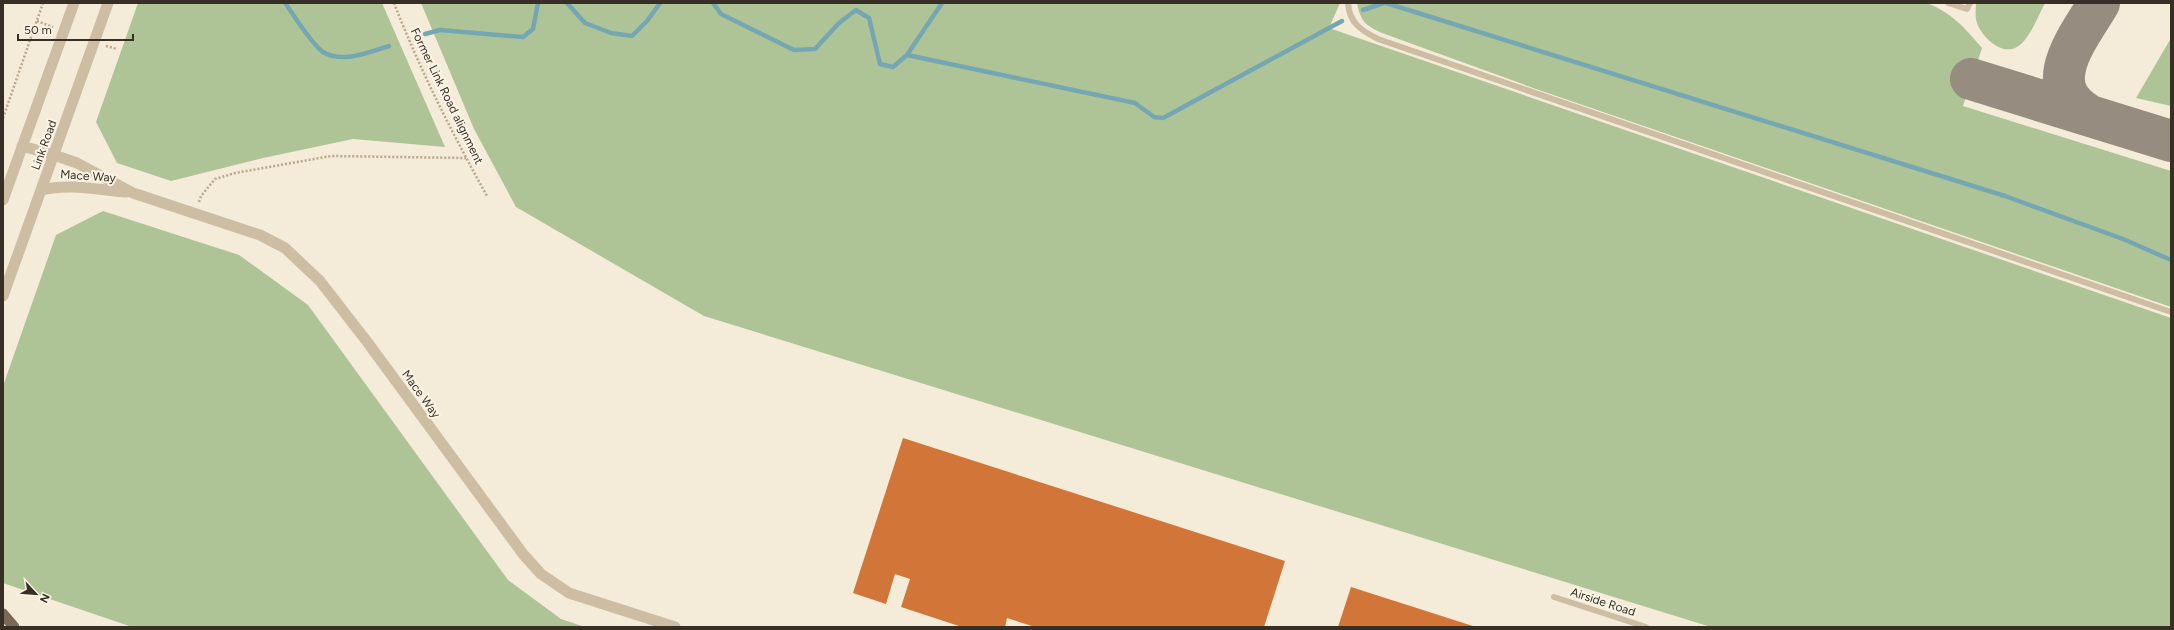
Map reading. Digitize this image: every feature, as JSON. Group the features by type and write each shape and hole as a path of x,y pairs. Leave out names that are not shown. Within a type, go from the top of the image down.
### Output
{"main road":[{"path":"3,614 14,627"}],"street":[{"name":"Link Road","path":"3,200 74,3"},
{"name":"Link Road","path":"3,296 108,3"},
{"name":"Mace Way","path":"22,146 77,163 133,193 260,235 285,248 320,281 368,343 523,554 541,574 569,593 675,627"},
{"name":"Mace Way","path":"42,190 54,187 68,187 133,193"}],"lane":[{"path":"1348,3 1350,14 1354,23 1363,32 1378,39 2171,312"},
{"path":"1948,3 1966,9 1970,3"},
{"name":"Airside Road","path":"1554,597 1646,627"}],"path":[{"path":"3,118 43,3"},
{"name":"Former Link Road alignment","path":"394,3 415,58 487,196"},
{"path":"195,213 201,196 210,184 215,180 235,173 331,156 466,158"}],"green space":[{"path":"138,3 382,3 445,147 353,139 263,158 171,181 117,163 96,122"},
{"path":"421,3 1340,3 1329,28 2171,318 2171,627 1711,627 704,316 516,207 474,129"},
{"path":"1357,3 1927,3 1951,16 1982,48 1963,106 2171,171 2171,307 1536,89 1382,33 1371,28 1362,19"},
{"path":"1976,3 2045,3 2026,39 2017,47 2004,49 1991,42 1981,31 1976,19"},
{"path":"2171,38 2171,106 2136,98"},
{"path":"103,211 239,255 308,305 508,580 561,619 585,627 132,627 3,583 3,386 56,235"}],"building":[{"path":"903,438 1285,561 1264,627 1035,627 1007,618 1005,627 962,627 901,607 910,579 895,574 886,604 853,593"},
{"path":"1351,587 1476,627 1338,627"}],"waterway":[{"path":"285,3 303,29 323,52 339,57 347,57 365,54 389,46"},
{"path":"425,34 440,30 523,37 533,29 538,3"},
{"path":"567,3 585,23 611,33 632,36 647,21 660,3"},
{"path":"713,3 721,14 794,50 815,49 839,23 856,10 869,18 880,64 893,67 907,55 1135,103 1154,117 1163,118 1342,21"},
{"path":"907,55 942,3"},
{"path":"1363,10 1384,3"},
{"path":"1386,3 2005,196 2123,239 2171,260"}],"taxiway":[{"path":"2087,114 2073,102 2065,89 2064,75 2067,60 2073,45 2099,3"},
{"path":"1971,79 2171,141"}]}
